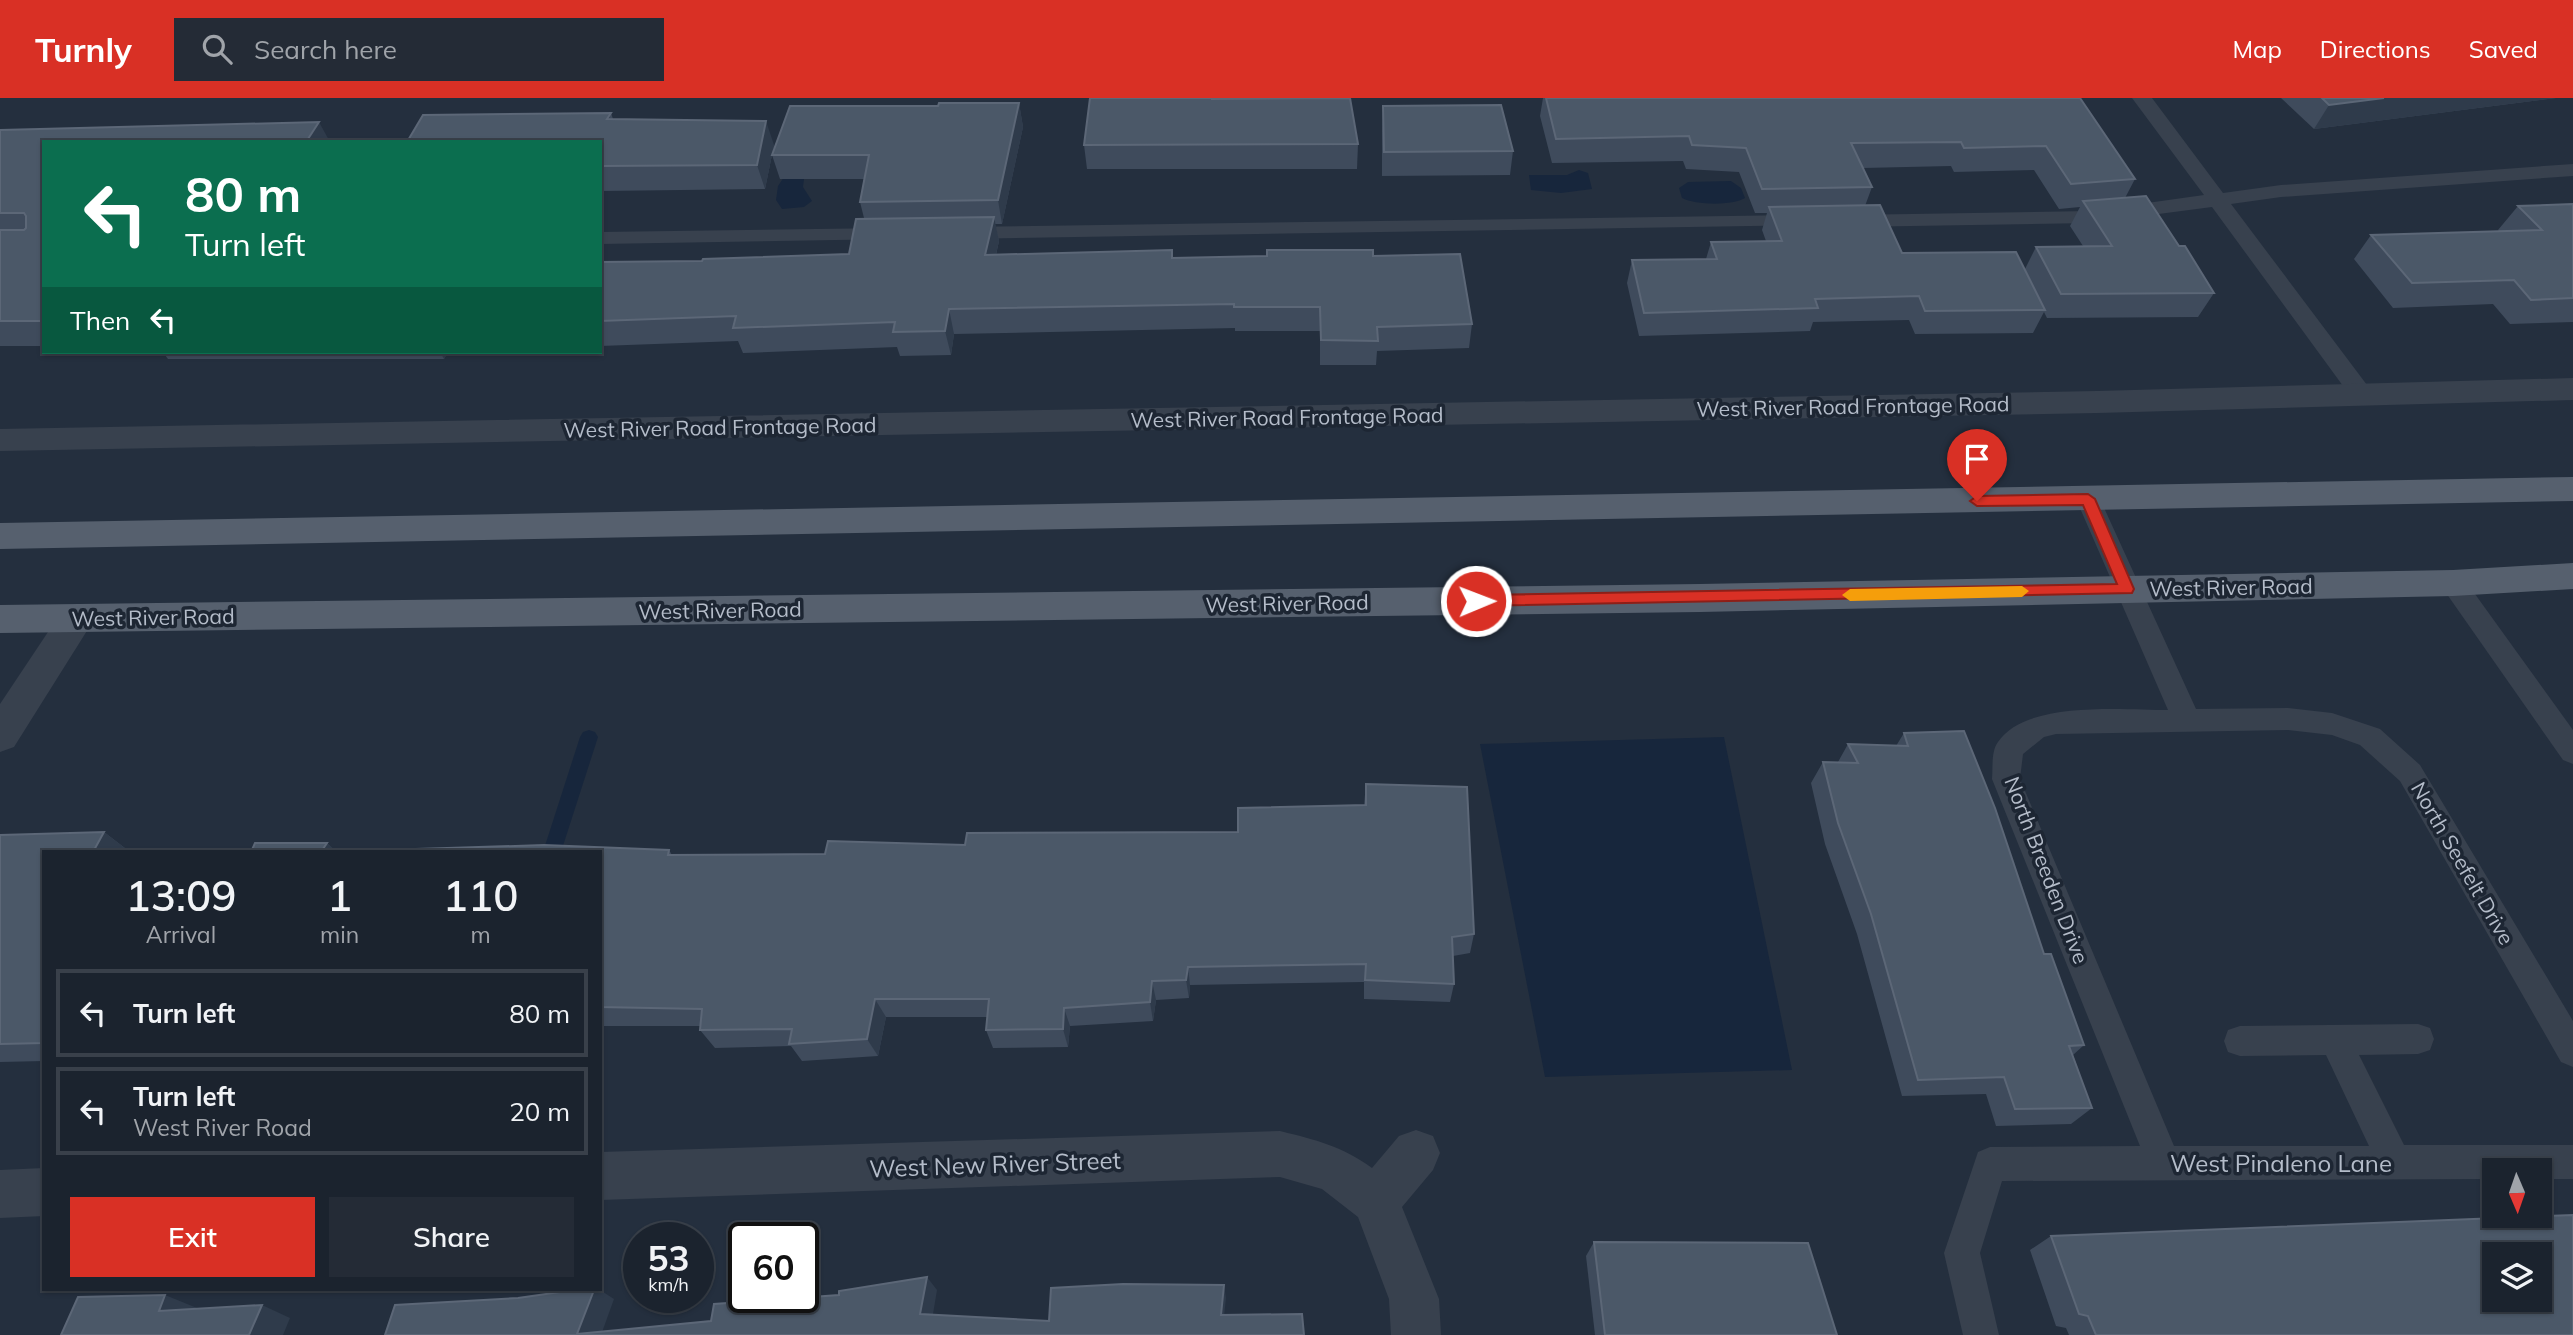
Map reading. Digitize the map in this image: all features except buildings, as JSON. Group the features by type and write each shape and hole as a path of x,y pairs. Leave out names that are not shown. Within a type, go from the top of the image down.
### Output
{"main road":[{"path":"0,536 2573,489"},
{"name":"West River Road","path":"0,619 1714,598 2453,583 2573,576"}],"street":[{"name":"West River Road Frontage Road","path":"0,440 2573,389"},
{"path":"0,736 77,618"},
{"path":"1416,1153 1376,1201 1414,1299 1416,1335"},
{"name":"West New River Street","path":"602,1176 1280,1154 1334,1169 1376,1201"},
{"path":"0,1194 42,1192"}],"lane":[{"path":"2141,98 2362,395"},
{"path":"934,233 2091,217 2281,191 2573,170"},
{"path":"602,238 907,234"},
{"path":"2088,499 2187,721"},
{"path":"2453,583 2573,752"},
{"name":"North Seefelt Drive","path":"2187,721 2288,719 2332,724 2370,737 2410,773 2573,1051"},
{"name":"North Breeden Drive","path":"2164,1163 2007,779 2009,748 2036,728 2056,723 2187,721"},
{"path":"2240,1041 2418,1039"},
{"path":"2335,1041 2395,1163"},
{"name":"West Pinaleno Lane","path":"1980,1335 1962,1253 1990,1164 2573,1162"}],"water":[{"path":"1579,170 1588,173 1592,189 1561,193 1531,190 1529,175 1567,175"},
{"path":"784,177 804,179 803,187 812,201 804,207 782,209 776,200 778,186"},
{"path":"1731,181 1741,188 1745,198 1714,204 1696,202 1682,198 1679,188 1688,182"},
{"path":"1724,737 1792,1070 1545,1077 1480,744"}],"waterway":[{"path":"553,850 589,737"}],"slow traffic":[{"path":"1850,595 2022,591"}],"route":[{"path":"1476,601 2127,589 2088,499 1977,501"}]}
